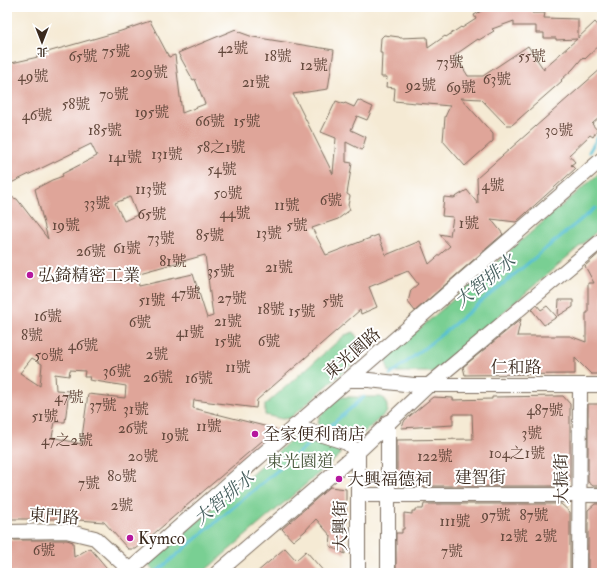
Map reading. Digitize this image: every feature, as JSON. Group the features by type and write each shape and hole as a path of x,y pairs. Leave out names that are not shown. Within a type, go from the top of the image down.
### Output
{"street":[{"name":"東光園路","path":"130,572 294,426 349,380 602,159"},
{"path":"217,573 358,452 388,422 430,384 602,240"},
{"name":"仁和路","path":"349,380 369,380 414,385 602,385"},
{"name":"大振街","path":"579,573 580,385"},
{"path":"388,422 388,573"},
{"path":"294,426 347,443 358,452"},
{"name":"大興街","path":"358,452 358,573"},
{"name":"建智街","path":"358,495 602,495"},
{"name":"東門路","path":"7,532 66,531 95,538 130,572"}],"green space":[{"path":"602,171 602,227 434,372 389,372 386,362 388,356"},
{"path":"354,332 361,348 361,355 359,358 290,418 282,419 265,415 265,405 345,335"},
{"name":"東光園道","path":"340,397 381,397 385,399 387,412 361,435 320,426 318,423 319,417"},
{"name":"東光園道","path":"296,436 337,445 340,455 202,573 155,573 150,567 149,563"}],"building":[{"path":"495,7 528,7 533,9 532,13 545,13 544,18 578,19 578,38 595,22 602,30 602,43 585,59 583,57 561,80 562,81 512,125 506,125 481,99 461,98 493,134 493,141 465,166 443,141 445,117 450,106 394,101 395,88 386,87 387,77 381,77 381,38 384,35 400,38 427,37 428,48 445,36 446,37 476,19 474,15 483,10","holes":["514,21 514,26 536,26 536,33 544,33 544,38 556,38 556,40 577,39 544,68 544,70 528,46 483,76 468,76 455,55 478,39 479,40 494,31 492,29"]},
{"path":"150,21 169,57 175,55 182,113 205,104 195,79 193,80 178,53 236,29 239,32 253,37 334,50 328,89 293,94 333,174 336,138 321,132 336,101 354,107 358,100 373,107 367,120 357,116 351,130 366,137 362,150 346,142 346,162 352,163 347,194 350,196 348,205 350,210 338,219 312,228 326,255 378,235 386,255 420,241 429,264 450,246 439,234 450,236 453,217 442,216 444,197 454,198 467,190 478,204 477,178 602,68 602,115 592,124 597,130 593,137 590,135 569,155 575,162 571,165 575,169 516,222 491,219 503,234 415,311 408,302 411,290 418,284 408,271 369,287 377,307 361,314 360,310 257,400 256,408 194,400 193,408 276,429 136,549 128,549 104,522 66,519 9,519 9,503 7,502 7,196 17,199 48,239 35,189 63,176 62,174 97,156 91,144 7,185 7,64 38,57 37,55 121,31","holes":["130,197 137,215 124,221 115,203","205,255 213,316 207,318 193,274 139,286 136,274","32,358 42,364 40,386 20,373","70,370 85,371 84,377 90,377 89,380 126,386 125,398 88,394 81,444 52,437 55,422 65,422 69,391 56,390 55,374 69,376"]},
{"path":"602,251 602,374 591,374 575,358 575,374 465,375 463,367 521,319 517,336 570,336 586,342 588,283 594,283 585,266"},
{"path":"559,300 573,300 573,307 558,316"},
{"path":"537,305 541,310 547,306 557,317 544,325 532,310"},
{"path":"563,396 570,404 570,480 563,486 404,486 397,478 397,440 473,439 472,414 453,414 453,425 401,428 405,420 433,397 453,398 453,400 492,399 492,397"},
{"path":"588,404 602,404 602,486 593,486 588,482"},
{"path":"330,487 346,489 346,520 344,520 345,554 330,546 331,536 316,519 293,541 282,529"},
{"path":"424,504 561,504 570,512 570,573 396,573 396,533 402,533 402,529 404,529 404,513 412,514 412,511 415,511 415,509 423,509"},
{"path":"595,504 602,504 602,573 588,573 588,510"},
{"path":"7,540 67,540 73,542 74,557 90,548 111,573 7,573"},
{"path":"285,548 296,560 306,551 325,573 256,573"}],"waterway":[{"path":"589,152 602,130"},
{"name":"大智排水","path":"390,375 595,208"},
{"name":"大智排水","path":"323,432 364,397"},
{"name":"大智排水","path":"155,573 316,438"}],"place":[{"name":"弘錡精密工業","path":"30,275"},
{"name":"全家便利商店","path":"255,434"},
{"name":"大興福德祠","path":"339,479"},
{"name":"Kymco","path":"130,538"}]}
